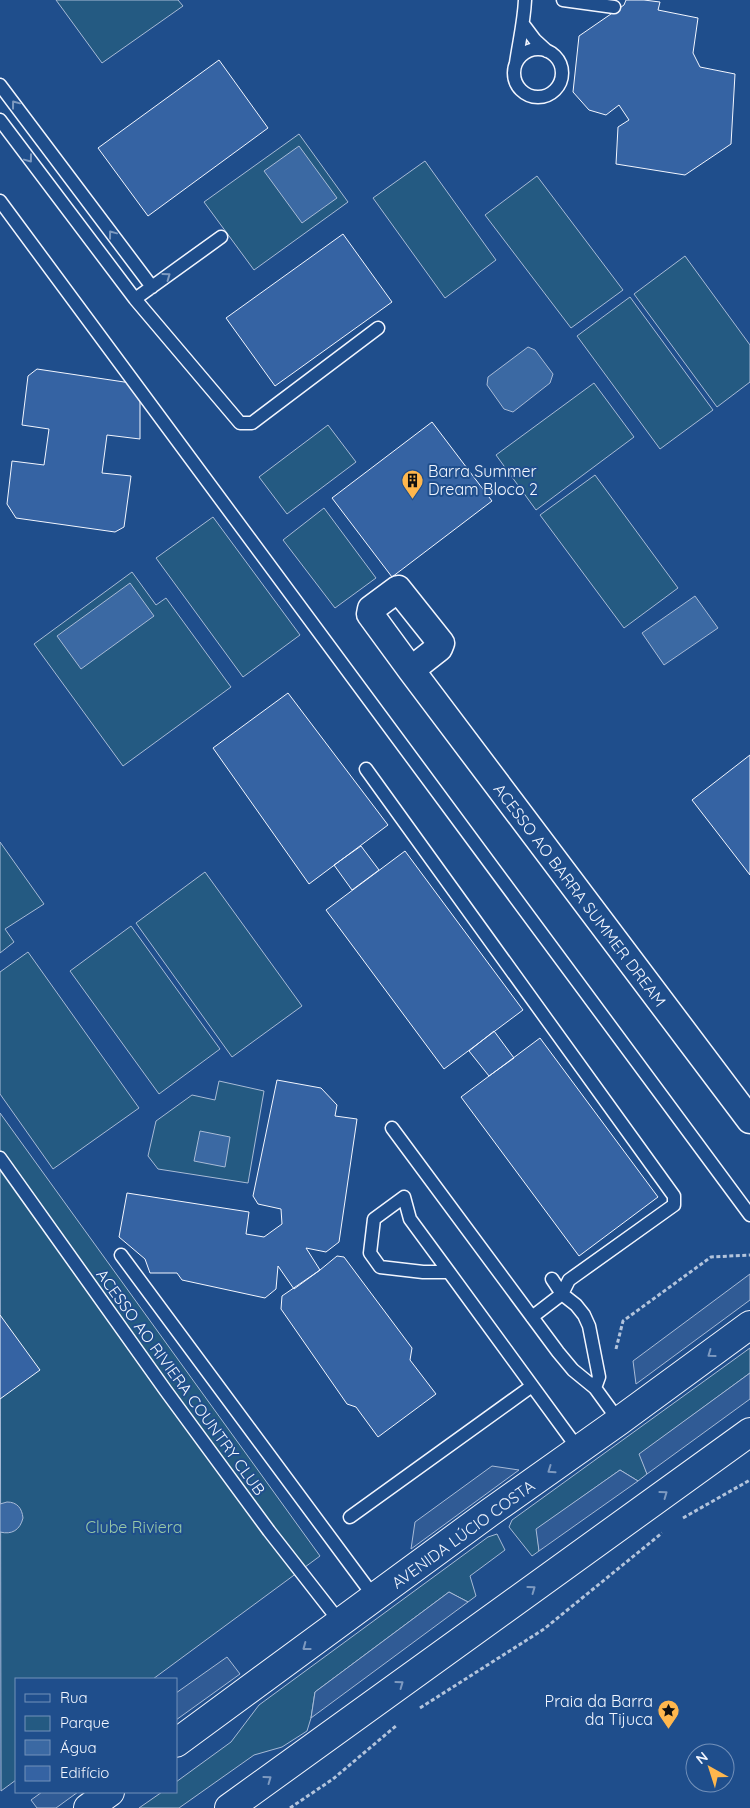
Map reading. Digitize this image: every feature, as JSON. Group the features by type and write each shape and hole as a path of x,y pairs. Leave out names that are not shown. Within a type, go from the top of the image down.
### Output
{"main road":[{"name":"AVENIDA LÚCIO COSTA","path":"186,1736 489,1513 750,1325"},
{"path":"229,1808 750,1432"},
{"path":"88,1808 109,1793"},
{"path":"114,1808 130,1793"}],"street":[{"name":"ACESSO AO BARRA SUMMER DREAM","path":"410,670 750,1120"}],"lane":[{"path":"524,24 534,40 554,55 561,68 560,83 549,94 533,96 526,93 520,88 514,74 519,36 524,24 525,0"},
{"path":"563,0 614,7"},
{"path":"516,66 519,59 525,53 539,49 547,51"},
{"path":"0,84 152,287"},
{"path":"0,120 135,299 240,423 252,423 378,328"},
{"path":"0,202 750,1215"},
{"path":"135,299 221,237"},
{"path":"366,769 674,1196 674,1205 569,1280 562,1294 532,1317"},
{"path":"392,1128 573,1370 597,1383"},
{"name":"ACESSO AO RIVIERA COUNTRY CLUB","path":"0,1158 263,1524 340,1622"},
{"path":"449,1272 423,1272 380,1267 370,1253 374,1219 404,1196 410,1218 579,1450"},
{"path":"121,1255 375,1598"},
{"path":"552,1279 562,1294 576,1305 589,1326 597,1383 619,1421"},
{"path":"350,1518 532,1386"}],"path":[{"path":"597,1383 613,1363 623,1321 711,1257 750,1255"},
{"path":"676,1522 750,1480"},
{"path":"413,1713 544,1629 670,1528"},
{"path":"290,1808 333,1779 398,1724"}],"green space":[{"path":"56,0 178,0 183,6 102,63"},
{"path":"299,134 348,202 254,270 204,202"},
{"path":"425,161 496,260 445,298 373,198"},
{"path":"537,176 623,290 571,328 485,215"},
{"path":"685,256 750,345 750,382 717,407 634,294"},
{"path":"630,297 713,410 660,449 577,336"},
{"path":"594,383 634,437 536,510 496,455"},
{"path":"328,425 356,462 287,514 259,477"},
{"path":"595,475 678,588 624,628 540,515"},
{"path":"324,508 376,578 335,608 283,540"},
{"path":"213,517 300,635 243,677 156,558"},
{"path":"132,572 156,605 166,598 231,687 123,766 34,644"},
{"path":"0,842 44,904 5,929 14,942 0,953"},
{"path":"205,872 302,1006 232,1057 136,923"},
{"path":"131,926 220,1049 159,1094 70,971"},
{"path":"28,952 139,1108 53,1169 0,1094 0,972"},
{"path":"219,1081 264,1091 248,1183 158,1169 148,1156 156,1121 192,1095 215,1100"},
{"name":"Clube Riviera","path":"0,1113 320,1556 154,1678 15,1678 15,1781 1,1791"},
{"path":"750,1348 750,1373 640,1454 647,1474 638,1481 620,1470 537,1529 539,1551 532,1556 509,1527 512,1520"},
{"path":"497,1534 505,1550 470,1576 476,1596 468,1602 449,1592 315,1692 307,1731 282,1747 254,1755 179,1808 139,1808 161,1793 178,1793 178,1781 231,1742 259,1705 488,1537"}],"shaded area":[{"path":"750,1274 750,1300 636,1384 633,1361"},
{"path":"750,1373 750,1399 647,1474 639,1454"},
{"path":"492,1466 519,1470 411,1549 415,1522"},
{"path":"620,1470 638,1481 539,1551 536,1529"},
{"path":"449,1592 468,1602 311,1718 315,1692"},
{"path":"227,1657 240,1674 178,1719 178,1692"},
{"path":"41,1793 77,1793 56,1808 37,1808 31,1800"}],"water":[{"path":"299,146 337,198 302,223 264,171"},
{"path":"528,347 535,350 553,374 550,383 513,412 504,409 487,385 488,377"},
{"path":"130,583 154,616 81,669 57,636"},
{"path":"695,596 718,628 664,665 642,633"},
{"path":"200,1131 230,1137 225,1167 194,1161"},
{"path":"7,1502 18,1506 23,1518 20,1526 15,1531 4,1533 0,1532 0,1504"}],"building":[{"path":"626,0 660,2 658,10 698,18 693,53 700,67 735,74 731,144 685,175 616,164 618,127 629,120 619,105 606,115 589,110 573,92 579,36 624,5"},
{"path":"219,60 268,128 148,216 98,148"},
{"path":"343,234 392,302 275,386 226,318"},
{"path":"37,369 131,383 140,394 140,439 107,435 102,473 131,476 124,527 115,532 16,518 7,504 12,461 44,465 49,429 22,425 28,376"},
{"name":"Barra Summer Dream Bloco 2","path":"432,422 492,501 392,577 332,498"},
{"path":"288,693 388,825 309,884 213,748"},
{"path":"750,755 750,875 692,800"},
{"path":"361,846 379,870 352,890 334,865"},
{"path":"405,851 523,1010 444,1069 326,910"},
{"path":"494,1031 514,1058 489,1076 469,1051"},
{"path":"540,1038 658,1197 579,1256 461,1097"},
{"path":"277,1080 321,1088 337,1105 335,1116 357,1119 339,1242 326,1252 306,1248 320,1270 294,1289 278,1266 276,1289 265,1298 182,1280 177,1273 150,1273 145,1259 119,1237 127,1193 249,1212 246,1234 264,1237 282,1224 281,1209 258,1204 253,1196"},
{"path":"337,1256 344,1257 412,1348 410,1360 436,1394 378,1437 356,1407 347,1404 281,1309 282,1296"},
{"path":"0,1315 40,1370 0,1399"}],"place":[{"name":"Barra Summer Dream Bloco 2","path":"412,499"},
{"name":"Praia da Barra da Tijuca","path":"669,1729"}]}
